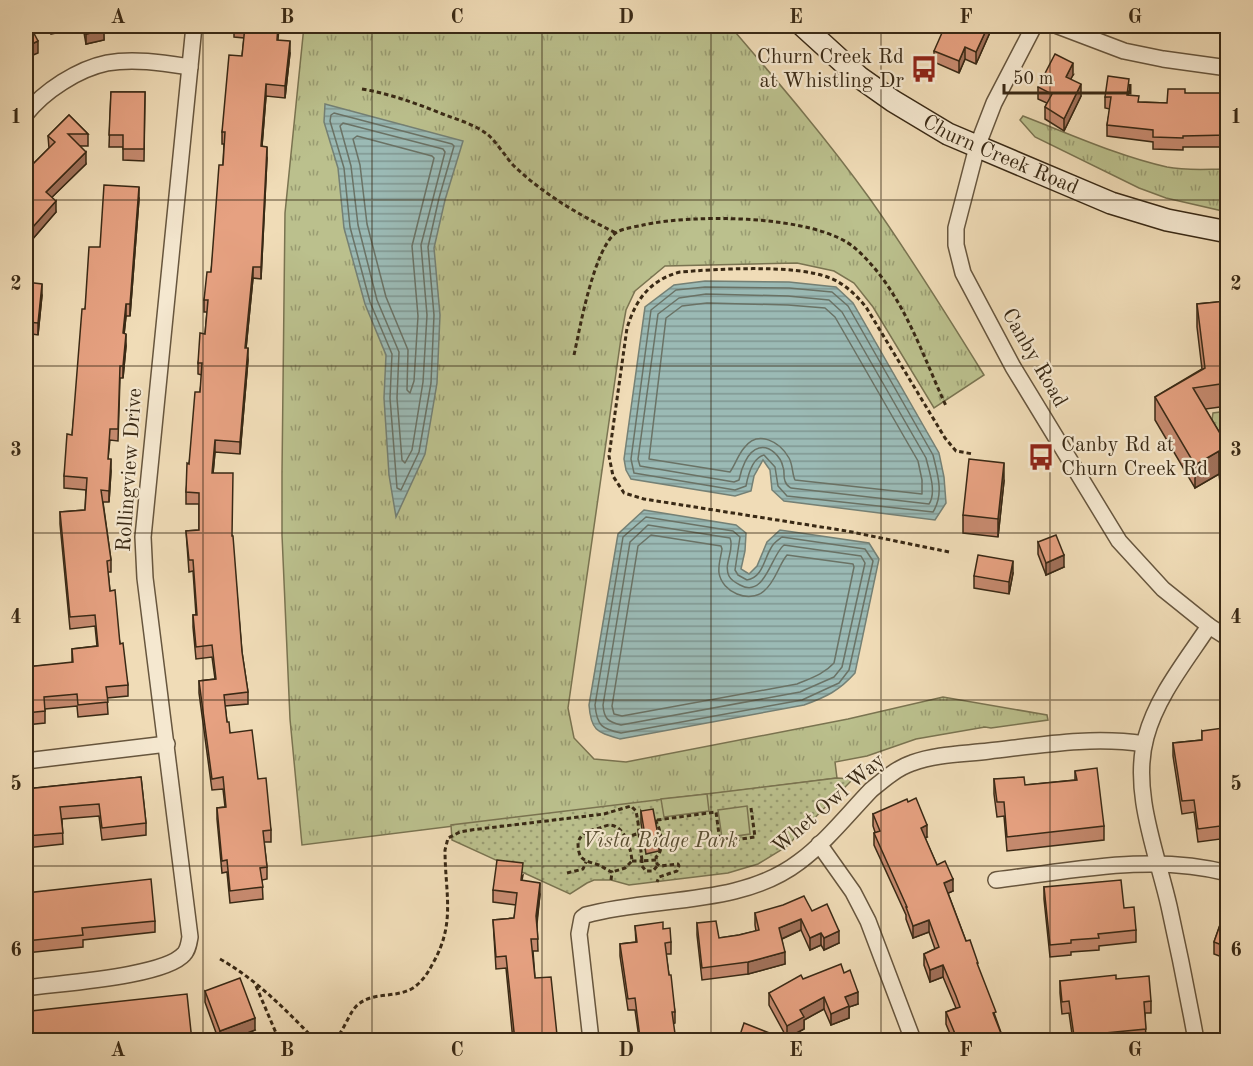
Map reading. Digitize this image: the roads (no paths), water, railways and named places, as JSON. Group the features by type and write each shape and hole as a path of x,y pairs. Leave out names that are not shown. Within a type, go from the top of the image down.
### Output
{"main road":[{"name":"Churn Creek Road","path":"803,26 859,77 893,101 948,134 1070,187 1131,210 1227,232"}],"street":[{"name":"Rollingview Drive","path":"26,988 155,969 179,959 187,952 190,937 190,922 145,578 143,537 194,26"},
{"name":"Canby Road","path":"1034,26 994,103 977,147 956,228 957,252 963,273 1013,367 1119,541 1163,589 1227,638"},
{"path":"1058,26 1124,51 1227,68"},
{"path":"26,114 31,107 59,86 83,72 108,63 143,62 190,67"},
{"path":"1196,1041 1179,948 1148,824 1142,789 1144,744 1151,721 1209,626"},
{"name":"Whet Owl Way","path":"591,1041 579,934 582,918 591,914 751,887 789,869 810,854 883,780 911,763 935,757 1082,741 1122,741 1144,744"},
{"path":"26,761 167,744"},
{"path":"819,843 853,892 867,921 910,1040"},
{"path":"996,879 1130,864 1159,863 1209,868 1227,873"}],"water":[{"path":"325,104 463,141 445,200 434,248 440,315 437,383 425,454 396,517 389,475 384,398 386,355 365,304 344,228 338,168 324,122"},
{"path":"705,281 789,282 836,287 853,303 939,453 946,503 935,520 784,501 772,490 770,470 763,460 754,476 751,491 735,496 631,479 624,459 645,307 674,285"},
{"path":"644,510 736,525 746,533 741,569 749,574 757,566 767,542 780,530 869,543 879,559 855,673 832,693 804,705 620,739 597,729 591,720 589,705 618,534"}],"place":[{"name":"Churn Creek Rd at Whistling Dr","path":"924,69"},
{"name":"Canby Rd at Churn Creek Rd","path":"1041,457"}],"park label":[{"name":"Vista Ridge Park","path":"660,841"}]}
